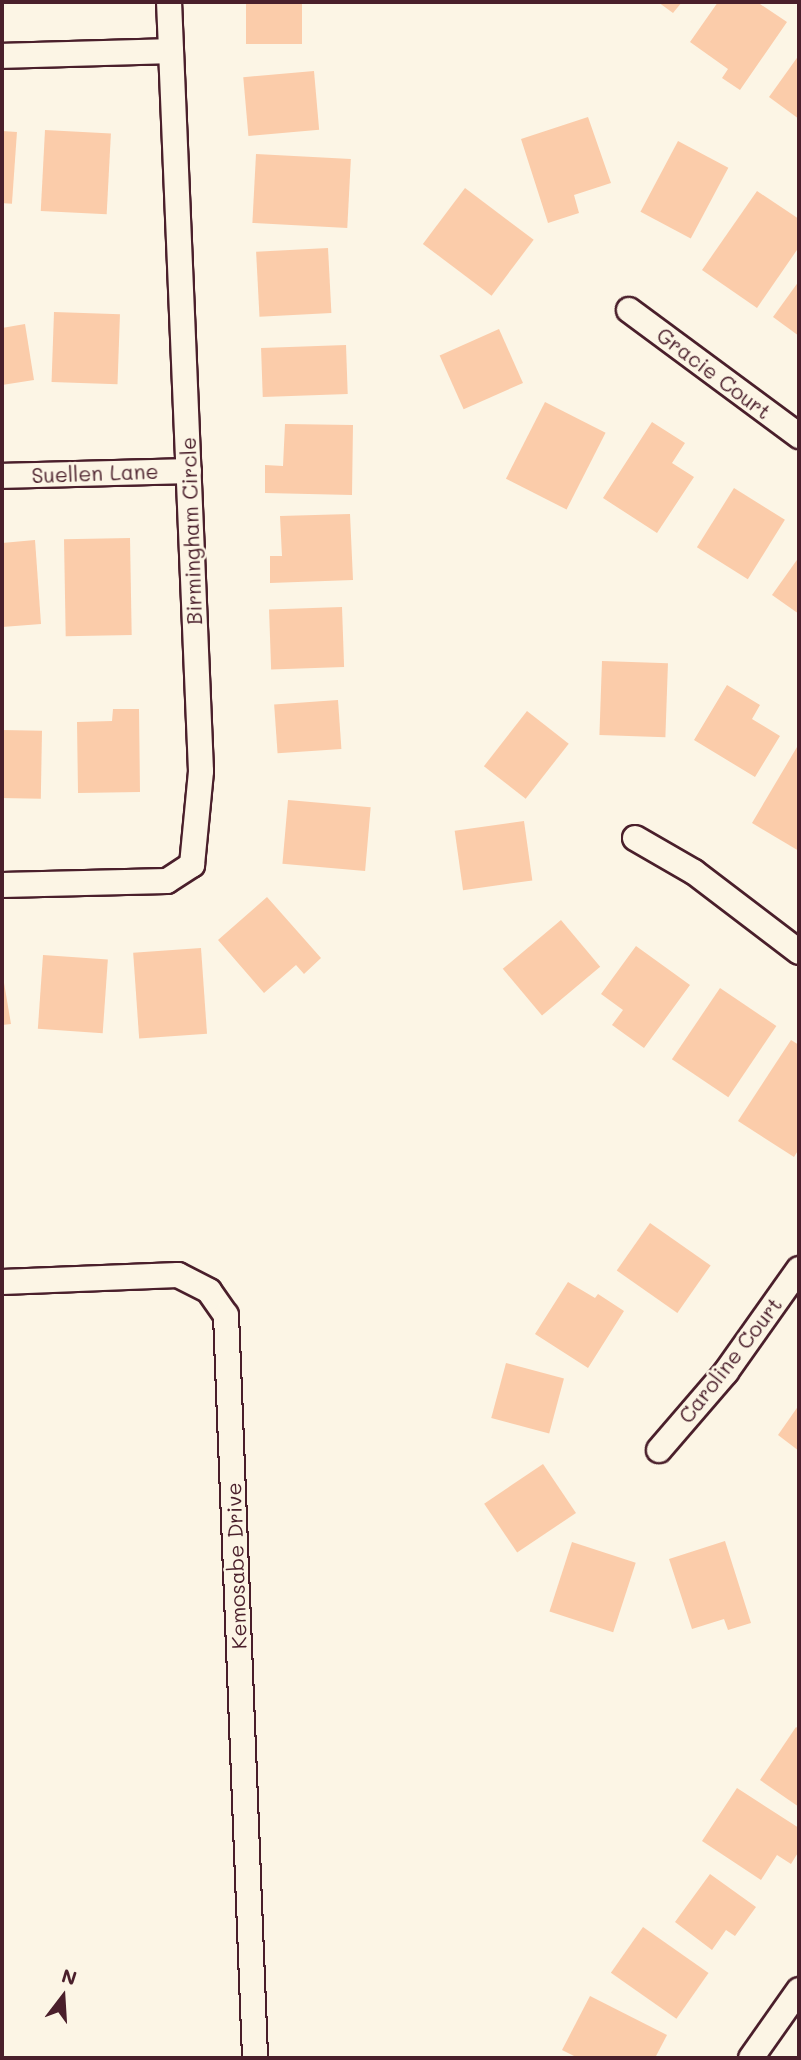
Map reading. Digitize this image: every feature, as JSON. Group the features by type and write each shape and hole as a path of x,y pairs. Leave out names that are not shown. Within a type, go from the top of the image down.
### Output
{"street":[{"name":"Birmingham Circle","path":"2,884 167,881 192,865 201,771 169,2"},
{"path":"2,56 171,51"},
{"name":"Gracie Court","path":"629,310 799,436"},
{"name":"Suellen Lane","path":"2,476 189,471"},
{"path":"635,838 694,872 799,952"},
{"name":"Caroline Court","path":"659,1450 726,1372 799,1269"},
{"name":"Kemosabe Drive","path":"2,1282 178,1275 209,1291 226,1315 254,2058"},
{"path":"751,2058 799,1990"}],"building":[{"path":"246,2 302,2 302,44 246,44"},
{"path":"658,2 682,2 673,13"},
{"path":"718,2 757,2 787,22 740,90 722,78 728,69 690,42"},
{"path":"799,55 799,119 769,97"},
{"path":"314,71 319,130 248,136 243,77"},
{"path":"588,117 611,183 574,195 579,213 548,223 521,139"},
{"path":"45,130 111,133 107,214 41,211"},
{"path":"2,131 17,132 12,204 2,203"},
{"path":"678,141 728,168 691,238 640,212"},
{"path":"256,154 351,159 347,228 252,223"},
{"path":"465,188 534,240 492,296 423,244"},
{"path":"757,191 799,219 799,247 757,308 702,270"},
{"path":"328,248 331,313 260,317 256,252"},
{"path":"799,281 799,336 773,317"},
{"path":"54,312 120,314 118,384 52,382"},
{"path":"25,324 34,380 2,385 2,328"},
{"path":"499,329 523,383 464,409 440,355"},
{"path":"346,345 348,394 263,397 261,348"},
{"path":"545,402 606,433 567,509 506,479"},
{"path":"652,422 685,443 672,463 694,477 657,533 603,498"},
{"path":"285,424 353,425 352,495 265,493 265,465 283,466"},
{"path":"734,488 785,520 748,579 697,547"},
{"path":"350,514 353,580 270,583 270,556 282,556 280,516"},
{"path":"130,538 132,635 66,636 64,539"},
{"path":"35,540 41,624 2,627 2,543"},
{"path":"799,557 799,614 772,595"},
{"path":"342,607 344,667 271,670 269,610"},
{"path":"602,661 668,663 665,737 599,735"},
{"path":"727,685 760,705 752,719 780,736 755,777 694,740"},
{"path":"338,700 341,749 278,753 274,704"},
{"path":"113,709 139,709 140,792 78,793 77,722 112,721"},
{"path":"527,711 569,744 526,799 484,766"},
{"path":"2,730 42,731 41,799 2,798"},
{"path":"797,747 799,749 799,851 752,823"},
{"path":"288,800 371,807 365,871 282,864"},
{"path":"524,821 532,880 463,890 455,831"},
{"path":"267,897 321,958 304,974 296,965 264,993 218,940"},
{"path":"561,920 600,967 542,1016 503,969"},
{"path":"636,946 690,985 644,1048 612,1025 623,1010 601,994"},
{"path":"201,948 207,1034 139,1039 133,953"},
{"path":"43,955 108,960 103,1033 38,1029"},
{"path":"2,971 11,1024 2,1025"},
{"path":"720,988 776,1026 728,1097 672,1059"},
{"path":"791,1040 799,1045 799,1149 794,1157 738,1121"},
{"path":"650,1223 711,1265 677,1313 617,1271"},
{"path":"568,1282 595,1298 598,1294 624,1311 588,1368 535,1334"},
{"path":"506,1363 564,1379 549,1434 491,1418"},
{"path":"799,1405 799,1451 778,1435"},
{"path":"543,1464 576,1513 517,1553 484,1504"},
{"path":"725,1541 751,1623 728,1630 724,1619 692,1629 669,1559"},
{"path":"572,1542 636,1563 613,1632 549,1611"},
{"path":"796,1727 799,1729 799,1807 760,1780"},
{"path":"737,1788 799,1828 799,1851 791,1864 777,1855 761,1880 702,1841"},
{"path":"710,1874 756,1907 735,1936 726,1930 712,1950 675,1922"},
{"path":"643,1927 709,1973 676,2019 611,1973"},
{"path":"590,1996 667,2035 655,2058 578,2058 562,2050"}]}
